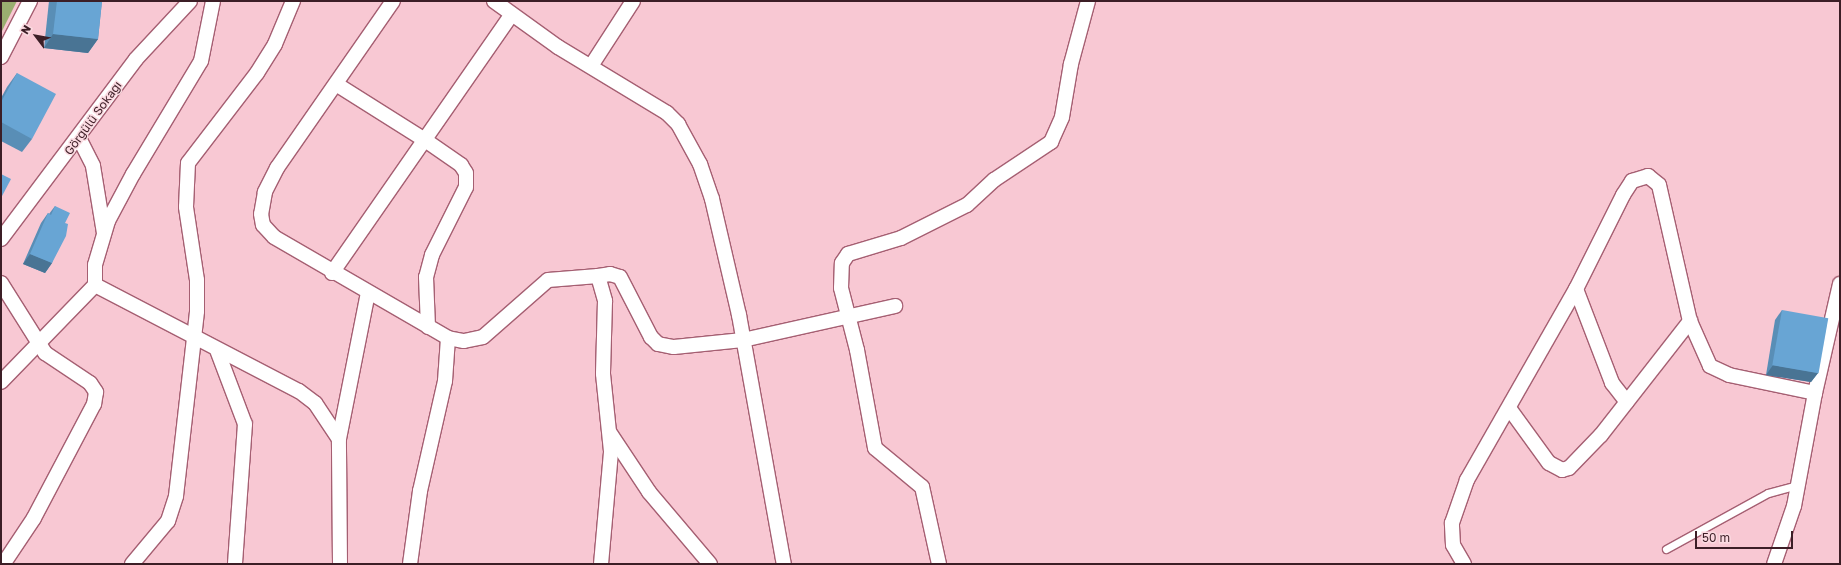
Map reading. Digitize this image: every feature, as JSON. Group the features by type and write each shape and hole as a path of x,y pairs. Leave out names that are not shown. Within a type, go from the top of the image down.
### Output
{"street":[{"path":"1,57 30,1"},
{"name":"Görgülü Sokağı","path":"1,239 79,138 136,59 190,1"},
{"path":"1,382 37,343 95,285 95,266 104,235 133,174 201,61 213,1"},
{"path":"132,564 168,521 176,496 194,339 197,280 186,207 188,163 257,73 275,44 293,1"},
{"path":"394,1 276,168 265,192 261,214 274,237 332,273 448,338 464,341 483,337 548,280 610,274 620,277 628,288 642,323 658,344 674,347 743,340 895,306"},
{"path":"494,1 591,66 667,112 688,143 712,199 743,340 784,564"},
{"path":"591,66 634,1"},
{"path":"940,564 922,487 875,448 840,272 848,254 901,238 967,205 994,180 1051,142 1062,116 1088,1"},
{"path":"332,273 512,14"},
{"path":"336,84 425,140 461,166 466,173 466,187 430,262 426,284 428,327"},
{"path":"79,138 93,166 104,235"},
{"path":"1464,564 1454,545 1452,523 1458,501 1576,289 1623,195 1632,181 1648,176 1659,185 1690,321 1710,366 1729,375 1815,393"},
{"path":"598,276 605,301 603,374 610,433 610,475 601,564"},
{"path":"1,283 37,343 56,363 90,383 96,392 94,404 34,518 4,562"},
{"path":"1774,564 1798,485 1815,393 1840,284"},
{"path":"95,285 315,403 339,439"},
{"path":"1576,289 1612,383 1627,402"},
{"path":"340,564 339,439 368,293"},
{"path":"1509,408 1541,454 1562,470 1569,468 1627,402 1690,321"},
{"path":"410,564 420,491 445,381 448,338"},
{"path":"216,350 245,424 235,564"},
{"path":"610,433 649,492 710,564"}],"lane":[{"path":"1666,549 1768,492 1798,485"}],"green space":[{"path":"1,1 17,1 1,33"}],"building":[{"path":"57,1 102,1 98,39 53,34"},
{"path":"17,73 56,94 32,139 1,122 1,102"},
{"path":"1,174 11,179 1,198"},
{"path":"55,206 70,213 65,223 68,224 66,236 52,263 30,254 48,213 51,215"},
{"path":"1782,310 1828,318 1819,373 1772,365"}]}
